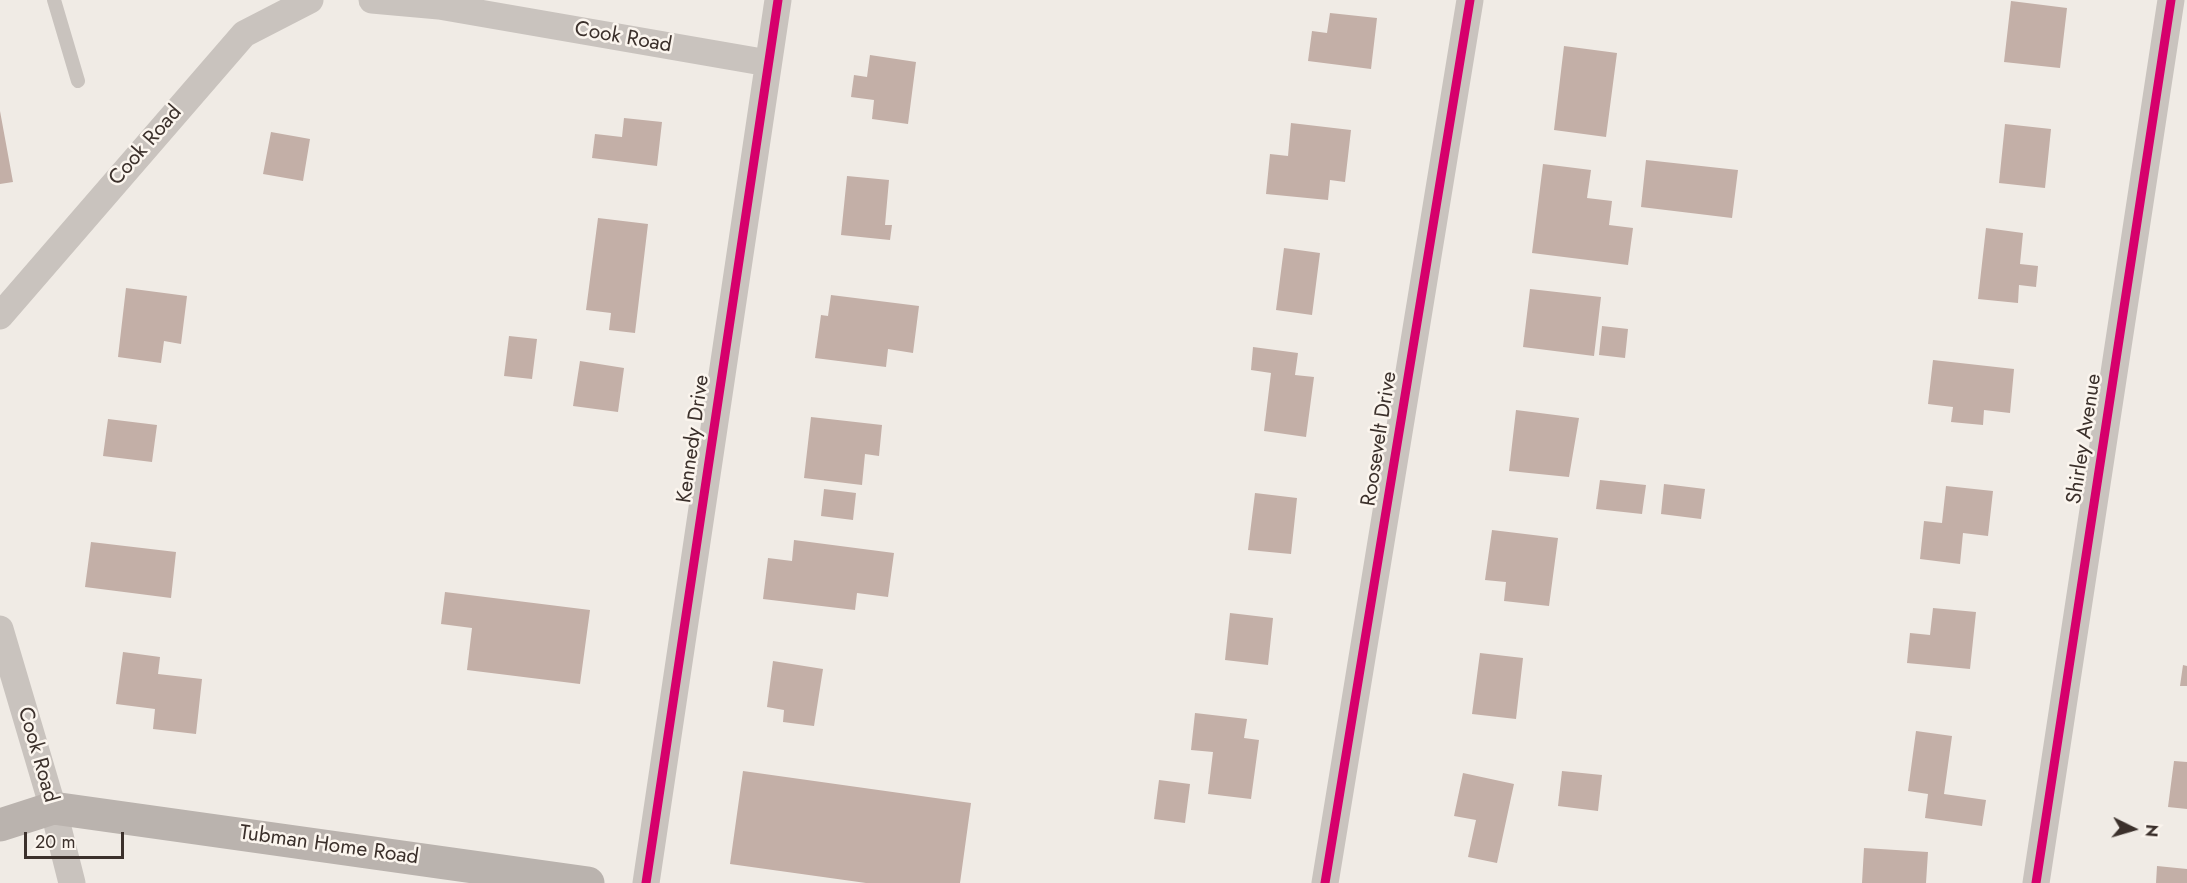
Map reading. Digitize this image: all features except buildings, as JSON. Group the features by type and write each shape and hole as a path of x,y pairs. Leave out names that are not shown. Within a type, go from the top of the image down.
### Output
{"street":[{"name":"Cook Road","path":"0,316 244,34 310,0"},
{"name":"Cook Road","path":"372,0 439,6 768,63"},
{"name":"Kennedy Drive","path":"646,883 778,0"},
{"name":"Roosevelt Drive","path":"1325,883 1470,0"},
{"name":"Shirley Avenue","path":"2036,883 2171,0"},
{"name":"Cook Road","path":"0,629 53,808 72,883"},
{"name":"Tubman Home Road","path":"0,825 53,808 588,883"}],"lane":[{"path":"54,0 78,81"}],"cycle path":[{"path":"646,883 778,0"},
{"path":"1325,883 1470,0"},
{"path":"2036,883 2171,0"}]}
